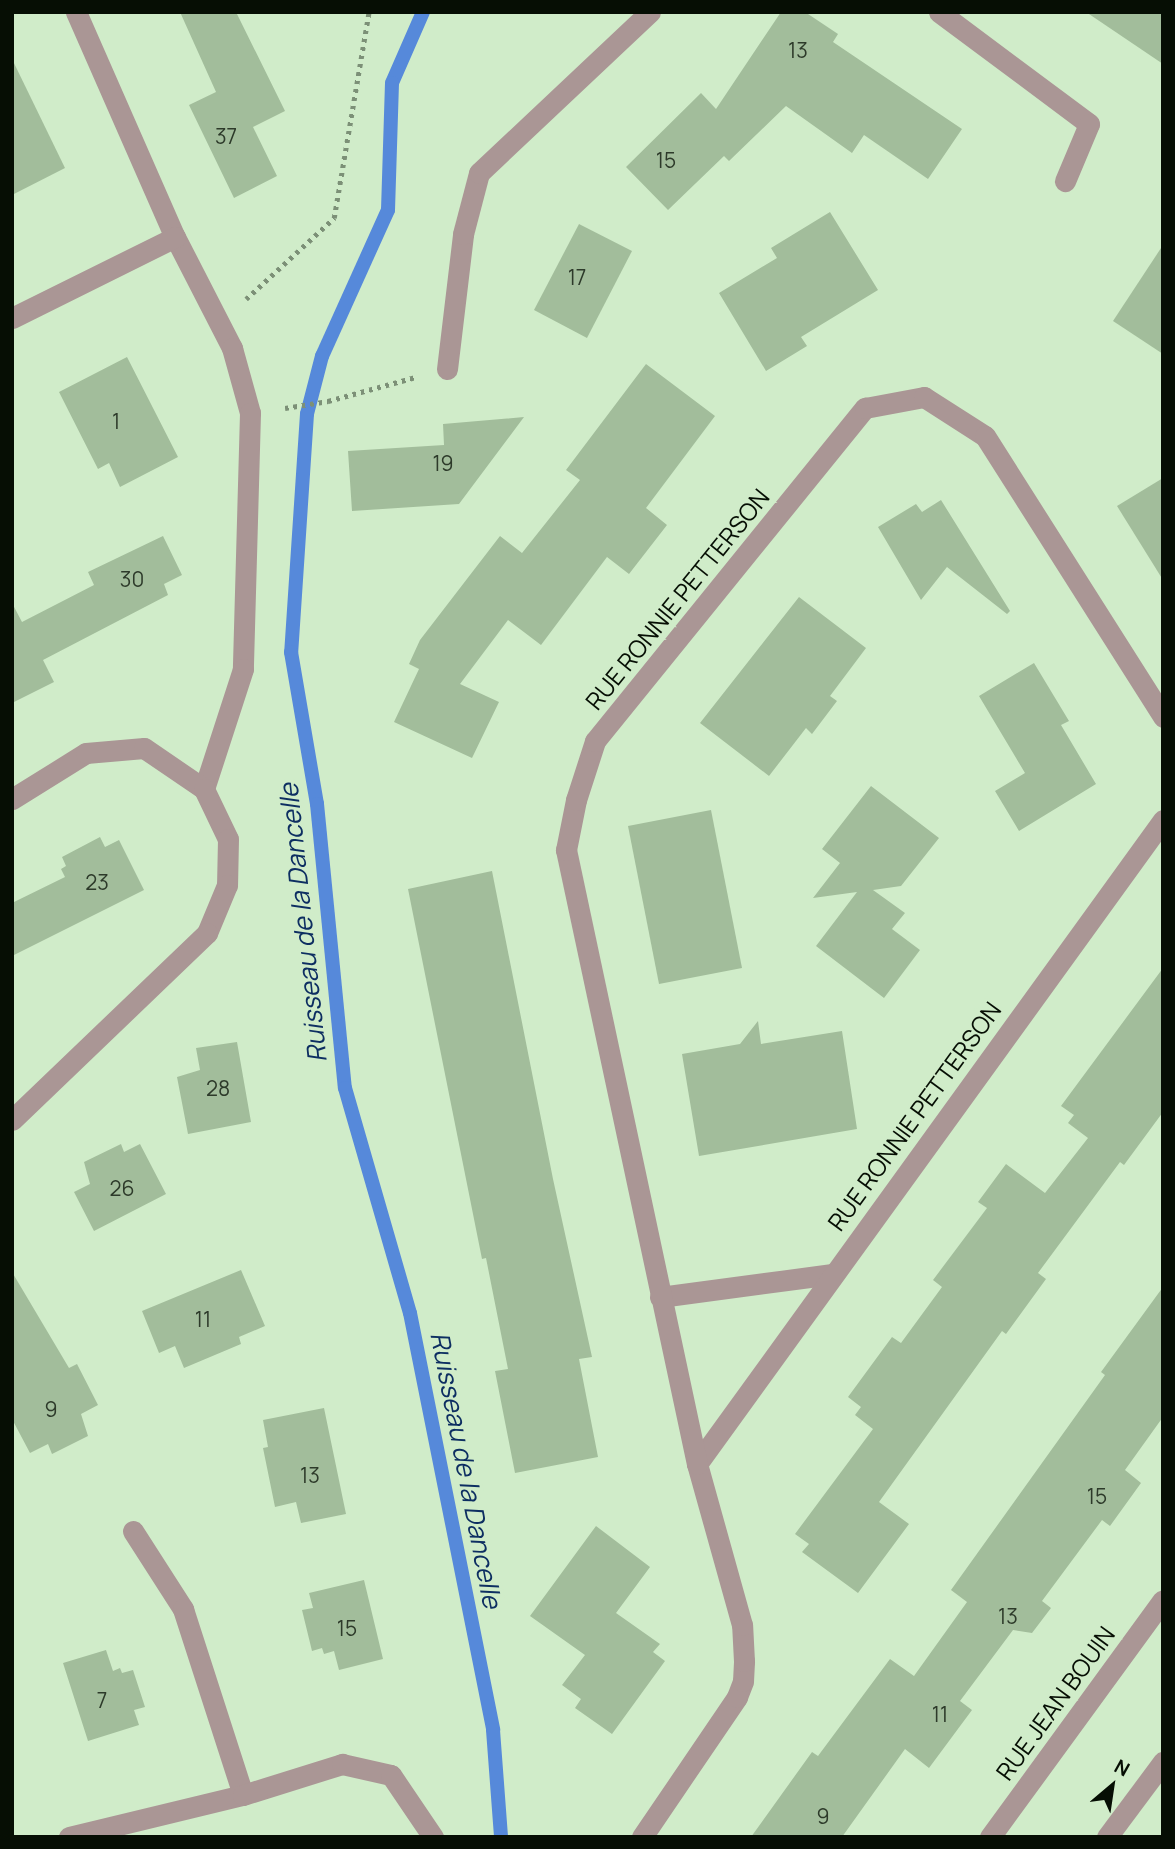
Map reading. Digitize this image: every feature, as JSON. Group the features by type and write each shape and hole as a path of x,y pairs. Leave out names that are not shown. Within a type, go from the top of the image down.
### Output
{"street":[{"path":"76,12 175,237 232,348 250,413 243,670 204,789"},
{"path":"447,369 463,234 479,173 650,12"},
{"path":"939,12 1089,124 1065,181"},
{"path":"12,318 175,237"},
{"name":"RUE RONNIE PETTERSON","path":"642,1837 737,1697 743,1681 741,1625 697,1464 566,850 576,800 596,741 865,408 924,397 985,436 1163,717"},
{"path":"12,799 86,753 145,748 204,789 228,839 227,885 207,933 12,1120"},
{"name":"RUE RONNIE PETTERSON","path":"697,1464 1163,820"},
{"path":"660,1297 832,1274"},
{"path":"133,1531 183,1609 243,1796"},
{"name":"RUE JEAN BOUIN","path":"990,1837 1163,1600"},
{"path":"1107,1837 1163,1762"},
{"path":"69,1837 243,1796 342,1764 391,1775 433,1837"}],"path":[{"path":"219,323 334,218 369,12"},
{"path":"295,407 328,401 447,369"}],"building":[{"path":"180,12 236,12 285,111 253,127 277,176 234,198 189,105 216,92"},
{"path":"781,12 805,12 838,34 833,42 962,129 928,179 864,135 852,153 786,106 729,161 724,156 668,210 626,167 701,93 716,109"},
{"path":"1086,12 1163,12 1163,64"},
{"path":"12,59 65,168 12,195"},
{"path":"830,212 878,290 801,337 807,346 766,371 719,293 777,258 771,248"},
{"path":"579,224 632,251 587,338 534,310"},
{"path":"1163,245 1163,354 1113,321"},
{"path":"127,357 178,457 120,487 109,463 98,469 59,392"},
{"path":"646,364 715,416 646,508 667,525 629,574 607,557 541,645 508,620 460,684 499,702 472,758 394,722 419,669 409,664 420,640 500,536 522,553 580,480 566,470"},
{"path":"524,417 459,504 352,511 348,451 444,445 443,424"},
{"path":"1163,478 1163,580 1117,506"},
{"path":"941,500 1010,611 1007,614 947,567 921,600 878,527 916,504 922,512"},
{"path":"163,536 182,575 164,584 168,595 43,660 54,682 12,703 12,603 22,622 94,585 88,572"},
{"path":"799,597 866,648 830,696 837,701 812,734 806,728 769,776 700,723"},
{"path":"1034,663 1069,721 1061,725 1096,784 1019,831 995,791 1025,773 979,696"},
{"path":"871,786 939,838 901,886 873,890 905,913 892,929 920,950 884,998 816,946 857,892 813,898 840,863 822,849"},
{"path":"711,810 742,968 659,984 628,826"},
{"path":"100,837 105,847 119,840 144,890 12,956 12,903 65,877 61,869 66,866 62,857"},
{"path":"492,871 553,1179 592,1357 579,1359 598,1457 515,1473 495,1371 508,1369 486,1258 482,1259 408,889"},
{"path":"1163,968 1163,1112 1124,1165 1120,1162 1038,1273 1046,1279 1006,1334 1002,1331 879,1502 909,1524 858,1593 802,1552 809,1544 795,1534 873,1429 855,1415 861,1407 848,1397 892,1337 901,1343 942,1287 933,1280 987,1208 978,1202 1006,1164 1045,1193 1088,1138 1068,1123 1074,1115 1061,1106"},
{"path":"758,1021 761,1044 842,1031 857,1129 699,1156 682,1054 740,1044"},
{"path":"237,1042 251,1122 188,1134 177,1077 200,1070 196,1048"},
{"path":"121,1144 124,1152 140,1144 166,1194 94,1231 74,1192 90,1184 84,1162"},
{"path":"241,1270 265,1326 239,1337 241,1344 184,1368 175,1346 159,1353 142,1311"},
{"path":"12,1272 69,1368 77,1364 98,1405 81,1414 88,1436 52,1454 48,1444 30,1453 12,1419"},
{"path":"1163,1287 1163,1417 1125,1470 1141,1483 1110,1526 1102,1520 1042,1601 1051,1608 1032,1633 1013,1630 960,1701 972,1710 929,1768 905,1749 842,1837 751,1837 812,1752 818,1756 890,1659 914,1676 967,1602 951,1590 1105,1375 1101,1372"},
{"path":"324,1408 346,1514 301,1523 296,1502 275,1507 263,1448 268,1447 263,1420"},
{"path":"596,1526 650,1567 616,1613 660,1644 653,1652 665,1661 612,1734 575,1708 581,1699 562,1685 585,1655 530,1616"},
{"path":"364,1580 383,1659 339,1670 334,1651 324,1654 322,1648 312,1651 302,1610 313,1608 309,1593"},
{"path":"106,1650 113,1671 120,1668 122,1673 133,1670 145,1707 134,1710 139,1725 88,1741 63,1663"}],"waterway":[{"name":"Ruisseau de la Dancelle","path":"423,12 392,83 388,210 322,356 307,414 291,652 317,804 345,1088 410,1313 493,1730 501,1837"}]}
